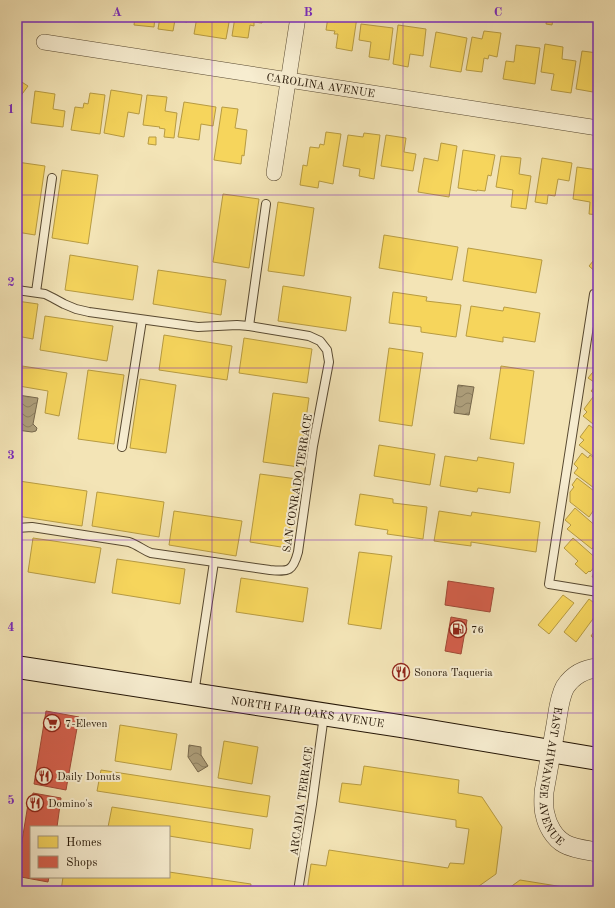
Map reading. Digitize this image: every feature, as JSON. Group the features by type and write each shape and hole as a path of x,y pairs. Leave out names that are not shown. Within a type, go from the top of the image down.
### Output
{"main road":[{"name":"NORTH FAIR OAKS AVENUE","path":"17,667 482,739 598,759"}],"street":[{"path":"274,173 298,17"},
{"name":"CAROLINA AVENUE","path":"44,42 598,128"},
{"name":"EAST AHWANEE AVENUE","path":"598,668 590,668 582,671 573,677 565,687 558,712 544,792 544,813 555,837 565,844 578,849 598,852"}],"lane":[{"path":"36,292 52,178"},
{"path":"249,326 266,204"},
{"name":"SAN CONRADO TERRACE","path":"17,290 45,294 76,309 142,320 198,327 237,325 249,326 310,336 320,342 327,350 329,362 313,446 298,552 295,563 290,569 282,571 270,570 151,553 143,550 137,544 129,542 32,527 17,528"},
{"path":"598,294 594,294 549,584 598,592"},
{"path":"122,447 142,320"},
{"path":"194,694 214,562"},
{"name":"ARCADIA TERRACE","path":"298,891 312,804 324,714"}],"water":[{"path":"458,385 474,387 469,415 454,413"},
{"path":"18,395 38,398 33,424 37,428 36,431 32,432 17,430"},
{"path":"189,745 201,747 201,755 208,766 198,772 188,757"}],"building: Homes":[{"path":"135,17 155,17 154,27 134,25"},
{"path":"160,17 188,17 187,22 175,20 173,31 158,29"},
{"path":"197,17 230,17 226,39 194,34"},
{"path":"235,17 263,17 262,23 254,22 254,26 250,25 248,38 232,36"},
{"path":"328,17 357,17 352,51 336,48 338,34 334,34 335,31 326,30"},
{"path":"547,18 553,19 552,25 546,24"},
{"path":"361,24 393,28 389,60 369,57 371,42 359,40"},
{"path":"398,25 426,29 423,56 410,54 408,67 393,64"},
{"path":"484,31 501,33 497,57 489,55 488,59 484,58 482,72 466,70 472,37 482,39"},
{"path":"436,32 467,38 461,72 430,67"},
{"path":"545,44 563,47 562,59 576,61 571,93 551,90 554,74 541,72"},
{"path":"516,45 540,48 535,84 503,79 506,61 514,62"},
{"path":"582,51 598,53 598,79 595,79 593,92 576,89"},
{"path":"17,79 28,86 17,101"},
{"path":"111,90 142,95 139,114 128,112 124,137 104,133"},
{"path":"35,91 55,94 53,109 65,111 63,127 31,123"},
{"path":"90,93 105,95 100,134 71,130 75,107 83,108 84,103 88,104"},
{"path":"147,95 167,97 165,111 177,113 174,138 164,137 165,129 143,125"},
{"path":"184,102 216,107 213,126 201,124 199,140 178,137"},
{"path":"222,107 238,109 235,128 247,130 244,156 242,155 241,164 214,160"},
{"path":"326,132 341,134 333,184 319,181 318,188 300,185 303,165 307,166 310,147 319,148 320,144 324,145"},
{"path":"364,133 380,135 374,179 359,176 360,169 343,166 348,135 363,137"},
{"path":"386,135 406,138 404,152 416,154 413,171 381,166"},
{"path":"149,137 156,137 156,145 148,144"},
{"path":"441,143 457,146 449,197 418,192 424,158 438,161"},
{"path":"463,150 495,155 491,176 488,175 485,191 458,188"},
{"path":"501,156 521,158 519,174 531,176 526,209 511,207 513,190 496,187"},
{"path":"542,158 572,163 569,181 558,179 555,196 548,195 547,204 535,202"},
{"path":"17,162 45,166 35,235 17,232"},
{"path":"577,167 598,170 598,215 589,214 590,202 573,199"},
{"path":"62,170 98,175 88,244 52,238"},
{"path":"223,194 259,199 249,268 213,262"},
{"path":"278,202 314,208 304,276 268,271"},
{"path":"384,235 458,247 452,280 379,268"},
{"path":"468,248 542,260 536,293 463,281"},
{"path":"70,255 138,266 133,300 65,290"},
{"path":"598,255 598,274 589,266"},
{"path":"158,270 226,280 221,315 153,304"},
{"path":"283,286 351,297 346,331 278,321"},
{"path":"393,292 427,297 426,301 461,305 456,337 421,332 421,327 389,323"},
{"path":"17,301 38,304 33,339 17,336"},
{"path":"471,306 503,311 504,307 540,313 535,342 503,337 503,342 466,336"},
{"path":"45,316 113,326 107,361 40,350"},
{"path":"164,335 232,346 227,380 159,370"},
{"path":"244,338 312,349 307,383 239,373"},
{"path":"389,348 423,353 412,426 379,421"},
{"path":"22,366 67,373 59,416 45,413 48,391 19,386"},
{"path":"501,366 534,371 524,444 490,439"},
{"path":"597,367 598,396 591,391 597,384 588,378"},
{"path":"88,370 124,375 114,444 78,439"},
{"path":"140,379 176,385 166,453 130,448"},
{"path":"273,393 309,398 299,467 263,462"},
{"path":"593,397 598,402 598,428 583,416 587,412 584,409"},
{"path":"589,425 598,432 598,460 579,445 584,440 580,437"},
{"path":"379,445 435,454 430,485 374,476"},
{"path":"582,453 588,458 590,455 598,461 596,464 598,465 598,491 574,473 578,468 574,464"},
{"path":"445,456 477,461 478,457 514,463 510,493 478,488 477,492 440,486"},
{"path":"260,474 297,479 287,548 250,542"},
{"path":"577,478 598,494 598,515 593,511 589,517 570,502 570,492 574,487 572,485"},
{"path":"19,481 87,491 82,526 17,516"},
{"path":"97,492 164,502 159,537 92,526"},
{"path":"360,494 393,499 393,503 427,507 423,539 387,534 388,530 355,525"},
{"path":"575,508 598,528 598,539 592,549 567,529 571,525 565,520"},
{"path":"174,511 242,521 236,556 169,545"},
{"path":"439,511 471,516 472,512 540,522 536,552 471,542 471,546 434,541"},
{"path":"33,538 101,548 95,583 28,572"},
{"path":"573,538 598,560 598,563 590,572 589,571 586,574 575,564 578,561 564,548"},
{"path":"359,552 392,556 381,629 348,624"},
{"path":"117,559 185,569 180,604 112,593"},
{"path":"597,566 598,567 598,579 592,577"},
{"path":"241,578 308,588 303,622 236,612"},
{"path":"563,595 574,603 549,634 538,625"},
{"path":"589,599 598,606 598,612 576,642 564,632"},
{"path":"598,626 598,642 591,636"},
{"path":"120,725 177,734 171,770 115,761"},
{"path":"224,741 258,747 252,784 218,778"},
{"path":"364,766 459,780 458,793 482,797 502,827 496,874 472,891 307,891 311,864 326,866 329,850 448,868 450,863 464,864 469,829 456,827 456,820 339,802 342,783 361,785"},
{"path":"101,770 270,796 267,817 97,791"},
{"path":"112,807 253,829 250,849 170,836 170,826 108,826"},
{"path":"170,872 251,884 250,891 61,891 63,878 170,878"},
{"path":"520,880 588,891 505,891"}],"building: Shops":[{"path":"448,581 494,588 490,612 445,605"},
{"path":"451,617 467,620 461,654 445,651"},
{"path":"46,711 79,717 66,790 34,784"},
{"path":"33,793 61,798 57,826 30,826 30,878 49,878 48,882 21,877 22,872 17,872 29,798 32,798"}],"place":[{"name":"76","path":"458,629"},
{"name":"Sonora Taqueria","path":"401,672"},
{"name":"7-Eleven","path":"52,723"},
{"name":"Daily Donuts","path":"44,776"},
{"name":"Domino's","path":"35,803"}]}
